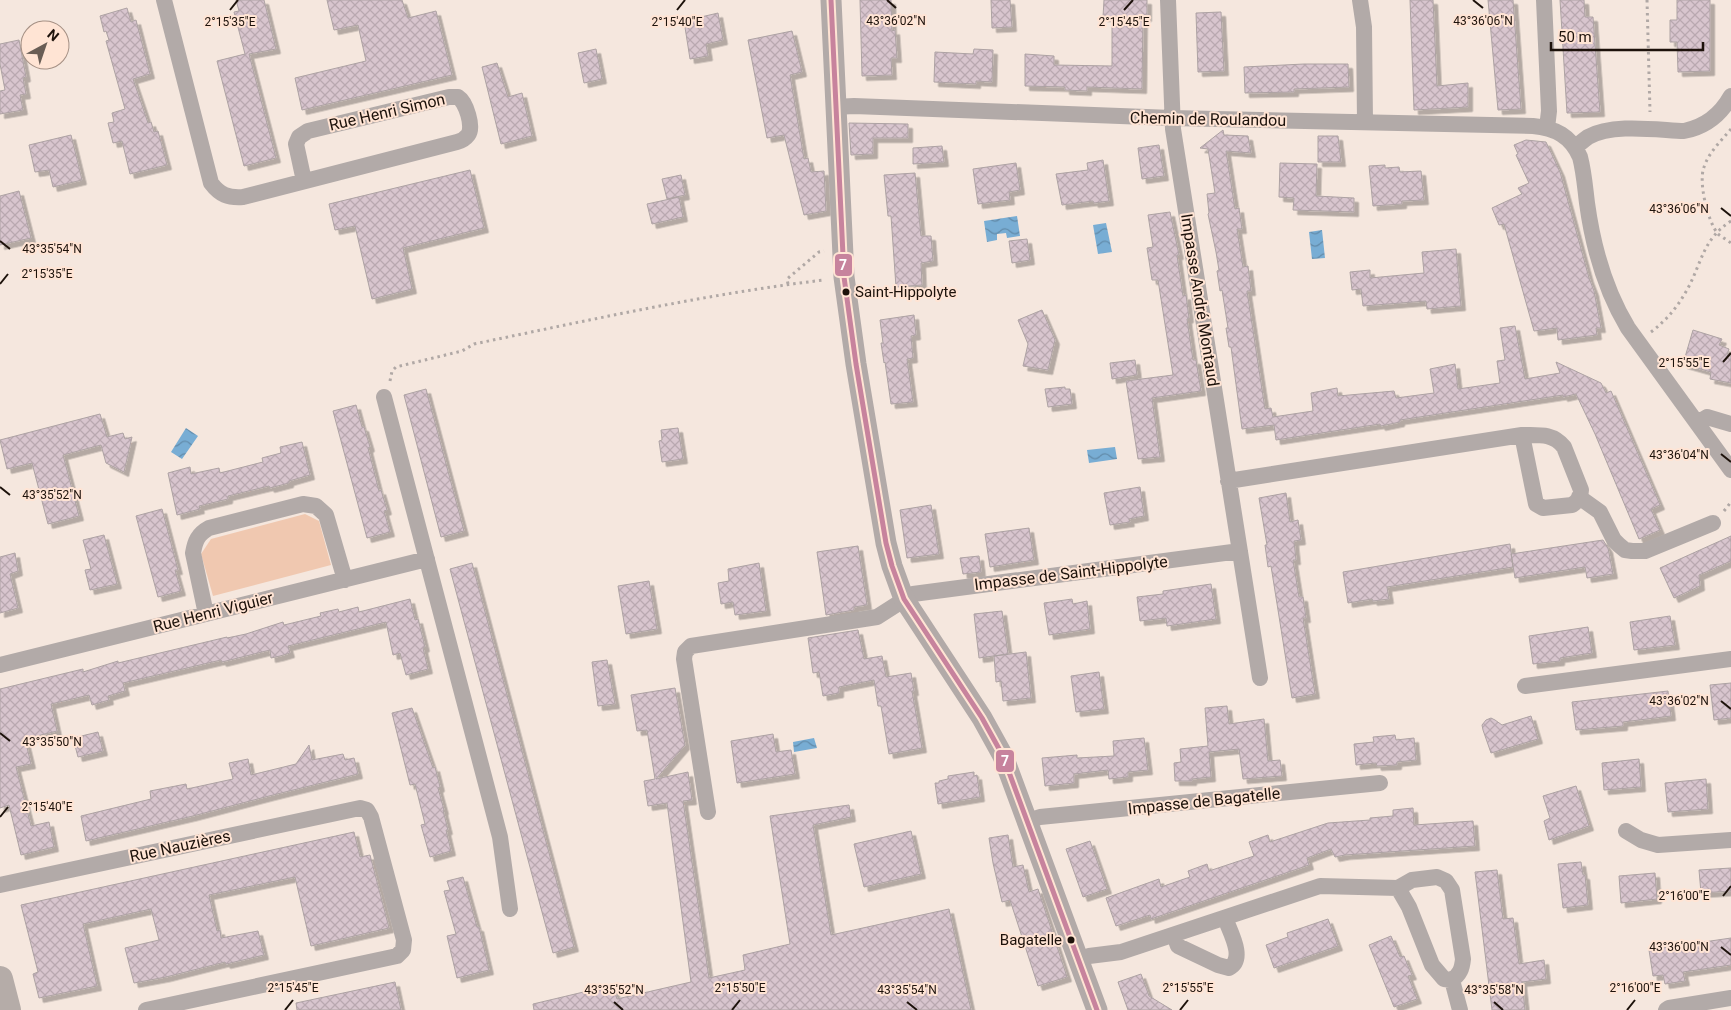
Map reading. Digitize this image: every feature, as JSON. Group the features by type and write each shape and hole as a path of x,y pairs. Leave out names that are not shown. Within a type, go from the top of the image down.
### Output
{"main road":[{"path":"0,979 8,1010"}],"street":[{"name":"Rue Henri Simon","path":"164,0 211,183 224,196 233,198 243,197 463,140 471,127 465,103 458,97 449,97 308,131 299,137 296,144 304,181"},
{"path":"831,0 844,277 856,364 886,543 892,566 904,599 993,735 1003,756 1097,1010"},
{"name":"Impasse André Montaud","path":"1168,0 1172,118 1260,678"},
{"path":"1360,0 1364,27 1365,122"},
{"path":"1544,0 1550,111 1547,128"},
{"path":"1731,96 1723,109 1693,129 1684,131 1607,131 1587,138 1576,147 1584,169 1590,221 1603,275 1619,312 1638,342 1731,470"},
{"name":"Chemin de Roulandou","path":"835,107 854,106 1172,118 1533,126 1547,128 1563,134 1576,147"},
{"path":"384,397 500,837 510,909"},
{"path":"1697,423 1706,417 1731,424"},
{"path":"1228,481 1522,434 1548,435 1564,446 1580,486 1580,498 1572,505 1543,508 1536,504 1522,434"},
{"path":"1580,498 1600,512 1614,540 1625,550 1645,551 1713,523"},
{"path":"206,614 193,553 194,544 202,532 209,528 304,504 316,506 326,515 345,580"},
{"name":"Impasse de Saint-Hippolyte","path":"708,812 684,659 685,652 691,646 877,617 913,594 1240,552"},
{"name":"Rue Henri Viguier","path":"0,665 427,559"},
{"path":"1526,686 1731,659"},
{"name":"Impasse de Bagatelle","path":"1028,821 1040,817 1380,783"},
{"name":"Rue Nauzières","path":"0,885 360,808 367,810 371,817 404,940 403,950 397,956 146,1010"},
{"path":"1626,831 1641,840 1658,845 1731,840"},
{"path":"1078,960 1088,956 1121,952 1320,886 1398,888 1412,880 1436,877 1446,880 1452,890 1463,959 1462,968 1452,980"},
{"path":"1398,888 1409,907 1432,965 1444,978 1452,980"},
{"path":"1174,935 1178,946 1218,965 1229,968 1233,966 1237,959 1237,953 1225,918"},
{"path":"1452,980 1460,1010"},
{"path":"1666,1010 1731,998"}],"path":[{"path":"1647,0 1650,121"},
{"path":"1731,129 1711,152 1703,168 1702,188 1709,214 1717,233 1731,243"},
{"path":"1638,342 1666,320 1677,306 1688,289 1702,253 1717,233 1731,221"},
{"path":"788,284 787,279 819,252 842,248"},
{"path":"384,397 393,369 462,351 474,344 632,312 788,284 844,277"}],"shaded area":[{"path":"305,514 319,521 331,565 213,596 201,554 211,539"}],"water":[{"path":"1017,216 1020,236 1007,238 1006,233 997,234 997,240 987,242 984,221"},
{"path":"1106,223 1112,252 1098,254 1093,225"},
{"path":"1322,230 1325,258 1312,259 1309,232"},
{"path":"186,428 198,436 182,459 171,452"},
{"path":"1115,447 1117,459 1089,463 1087,450"},
{"path":"814,738 817,748 794,752 793,742"}],"building":[{"path":"236,0 264,0 276,49 249,54 276,158 244,166 217,61 245,54 234,12 239,11"},
{"path":"327,0 402,0 408,18 436,11 452,75 302,110 295,78 366,61 358,25 334,30"},
{"path":"860,0 891,0 892,31 895,30 897,58 891,58 892,75 862,76"},
{"path":"991,0 1010,0 1012,27 992,28"},
{"path":"1104,0 1147,0 1147,17 1143,17 1142,89 1087,87 1087,91 1065,90 1065,87 1025,86 1025,54 1054,56 1054,65 1112,66 1112,17 1103,17"},
{"path":"1410,0 1433,0 1437,86 1468,83 1468,107 1414,110"},
{"path":"1488,0 1513,0 1521,109 1498,110"},
{"path":"1560,0 1584,0 1585,17 1593,17 1600,112 1567,113"},
{"path":"1677,0 1710,0 1710,71 1678,72 1677,42 1670,42 1670,20 1677,20"},
{"path":"127,8 131,22 136,20 150,74 133,79 148,123 151,122 154,132 158,131 167,165 130,174 122,141 113,143 108,123 114,122 112,113 125,109 106,41 109,40 106,31 104,32 100,16"},
{"path":"1221,12 1224,71 1198,72 1196,13"},
{"path":"718,13 723,40 706,44 708,56 690,59 684,21"},
{"path":"792,31 802,72 790,75 804,159 808,158 811,172 824,171 826,211 804,215 784,135 767,138 748,40"},
{"path":"19,40 20,70 25,70 26,77 23,78 26,94 20,95 23,110 0,114 0,91 5,90 0,64 0,44"},
{"path":"596,49 602,79 584,83 578,53"},
{"path":"974,49 993,50 992,82 976,81 976,84 934,82 935,52 973,54"},
{"path":"497,63 508,97 522,93 532,136 501,144 482,67"},
{"path":"1348,64 1349,87 1294,89 1294,92 1245,93 1244,67"},
{"path":"849,123 908,124 908,138 873,138 873,154 851,155"},
{"path":"1223,130 1224,135 1248,136 1251,153 1226,151 1235,209 1239,208 1242,229 1237,229 1243,267 1248,266 1251,291 1247,291 1265,409 1271,408 1273,417 1313,411 1311,393 1337,388 1338,396 1394,391 1396,398 1434,393 1430,369 1455,364 1458,389 1500,383 1497,361 1505,360 1500,328 1515,326 1525,379 1560,373 1556,362 1601,383 1606,393 1611,391 1660,505 1651,509 1660,530 1639,539 1576,394 1400,420 1400,422 1381,426 1380,424 1276,440 1274,425 1242,429 1222,290 1220,291 1217,271 1219,270 1208,214 1207,194 1215,193 1208,149 1200,148"},
{"path":"71,135 82,180 53,187 49,170 35,172 29,145"},
{"path":"1318,136 1338,136 1341,162 1318,162"},
{"path":"1526,140 1546,142 1560,172 1594,291 1601,328 1596,328 1597,335 1558,340 1557,328 1534,331 1504,224 1499,225 1492,208 1522,194 1518,188 1529,183 1516,155 1518,154 1514,145"},
{"path":"1159,145 1164,176 1142,179 1138,148"},
{"path":"942,146 944,162 913,164 913,148"},
{"path":"1103,160 1109,201 1062,205 1056,174 1088,170 1087,163"},
{"path":"1016,163 1020,190 1009,192 1010,200 978,204 973,169"},
{"path":"1280,163 1317,164 1316,196 1354,198 1354,212 1293,210 1294,198 1279,197"},
{"path":"1385,165 1385,168 1399,167 1400,172 1421,171 1424,200 1402,201 1402,204 1373,206 1369,166"},
{"path":"470,170 484,228 403,248 412,289 372,299 355,226 335,230 329,204"},
{"path":"915,173 921,236 931,236 933,261 921,263 922,285 896,287 891,216 888,216 884,175"},
{"path":"681,175 685,195 667,199 662,179"},
{"path":"19,191 31,238 0,245 0,196"},
{"path":"679,197 683,217 652,224 647,204"},
{"path":"1170,212 1179,255 1177,255 1183,296 1186,295 1189,318 1187,319 1193,360 1196,360 1201,391 1152,398 1160,457 1138,459 1126,381 1173,375 1158,280 1152,280 1147,248 1153,247 1148,215"},
{"path":"1027,239 1030,260 1012,263 1009,241"},
{"path":"1456,249 1461,306 1427,309 1426,301 1363,306 1361,289 1352,290 1350,272 1370,270 1370,278 1424,273 1422,252"},
{"path":"1042,310 1055,340 1048,370 1023,366 1028,344 1018,320"},
{"path":"914,315 916,335 911,336 913,358 907,359 913,402 891,404 881,343 883,343 880,320"},
{"path":"1693,330 1722,339 1719,345 1729,349 1727,355 1731,356 1731,383 1710,379 1711,372 1683,364"},
{"path":"1135,360 1137,375 1112,379 1110,363"},
{"path":"1065,387 1065,389 1070,389 1072,404 1048,407 1045,389"},
{"path":"426,389 464,531 441,537 404,395"},
{"path":"356,405 370,447 368,448 379,491 381,490 387,510 384,511 390,532 367,538 333,411"},
{"path":"100,414 107,437 123,433 125,439 132,437 124,472 106,463 101,445 63,455 79,516 48,524 32,463 7,469 0,440"},
{"path":"678,428 683,459 662,462 659,441 662,440 661,430"},
{"path":"302,442 310,475 270,488 269,486 228,496 228,499 199,506 200,509 177,515 168,473 190,467 191,474 219,468 220,473 263,462 262,458 281,453 280,447"},
{"path":"1140,487 1144,516 1129,519 1130,522 1110,525 1104,493"},
{"path":"1286,493 1290,522 1298,520 1301,540 1294,541 1296,560 1293,560 1299,597 1303,597 1306,618 1303,618 1315,694 1292,698 1271,566 1268,567 1265,545 1267,545 1259,498"},
{"path":"931,505 939,554 907,558 900,510"},
{"path":"162,509 178,570 175,570 181,591 158,597 136,516"},
{"path":"1029,528 1034,560 990,567 985,534"},
{"path":"104,535 117,584 90,590 85,570 91,569 83,540"},
{"path":"1731,536 1731,561 1699,575 1700,586 1674,598 1660,568"},
{"path":"1603,540 1608,548 1613,574 1587,578 1585,567 1515,578 1511,554"},
{"path":"1510,544 1513,567 1387,587 1389,599 1373,601 1372,599 1348,603 1343,572"},
{"path":"858,546 867,605 854,607 854,610 826,615 817,552"},
{"path":"15,553 18,571 10,574 18,608 0,613 0,557"},
{"path":"979,556 981,572 963,574 960,558"},
{"path":"472,563 574,947 553,953 450,569"},
{"path":"759,563 766,611 735,615 733,602 721,604 718,583 729,581 728,569"},
{"path":"649,581 657,629 626,634 618,586"},
{"path":"1211,584 1216,619 1167,626 1166,618 1140,621 1137,597 1163,594 1163,591"},
{"path":"410,599 415,620 418,619 428,669 406,675 400,653 393,655 386,622 288,646 290,653 280,656 271,658 270,650 123,683 125,691 108,696 109,700 92,705 89,695 51,704 57,731 25,739 31,764 16,767 31,826 49,822 54,847 21,855 9,805 0,808 0,689 83,669 83,672 118,661 118,663 246,634 283,622 284,625 321,616 320,613 338,609 339,612 358,607 359,612"},
{"path":"1072,599 1073,604 1087,601 1090,629 1049,635 1044,603"},
{"path":"1002,611 1008,654 979,658 974,614"},
{"path":"1670,616 1675,645 1634,650 1630,622"},
{"path":"1588,627 1592,653 1560,658 1560,661 1533,664 1529,636"},
{"path":"858,630 864,659 882,656 886,677 911,673 914,691 912,691 922,748 889,754 881,706 878,706 874,680 839,687 839,693 823,696 819,672 813,673 808,638"},
{"path":"1026,652 1031,698 1003,701 1001,681 996,682 994,656"},
{"path":"607,660 615,704 598,706 592,662"},
{"path":"1099,672 1104,709 1076,712 1071,676"},
{"path":"1731,683 1731,718 1714,720 1710,685"},
{"path":"675,688 685,745 656,779 688,772 692,800 683,801 709,978 745,970 743,955 790,944 770,816 849,805 851,817 813,825 831,935 949,909 971,1010 534,1010 533,1004 613,985 617,999 691,982 667,803 648,806 644,781 655,779 647,730 637,731 631,695"},
{"path":"1668,691 1671,716 1623,722 1623,726 1576,730 1572,702"},
{"path":"1227,706 1229,724 1264,719 1268,761 1280,760 1282,776 1243,779 1239,749 1209,752 1211,777 1192,779 1192,781 1175,781 1174,763 1181,762 1180,749 1208,746 1205,708"},
{"path":"412,708 433,768 435,767 451,851 430,857 421,825 425,824 415,784 410,785 392,713"},
{"path":"1531,716 1538,739 1491,753 1482,725 1486,720 1491,718 1502,725"},
{"path":"98,732 103,751 78,757 73,738"},
{"path":"773,734 776,752 791,750 795,774 737,783 731,741"},
{"path":"1395,735 1396,740 1414,738 1416,760 1397,762 1397,765 1377,766 1376,763 1356,765 1354,744 1374,742 1373,737"},
{"path":"1144,738 1148,770 1128,772 1128,777 1109,779 1108,770 1074,774 1074,783 1045,786 1042,758 1077,755 1077,758 1114,756 1113,741"},
{"path":"309,745 312,760 343,754 345,760 354,758 358,774 86,841 81,816 151,799 150,791 186,784 187,789 233,779 229,763 248,759 251,775 296,764"},
{"path":"1639,759 1641,787 1604,790 1602,763"},
{"path":"974,772 974,776 977,775 980,797 938,804 935,783 948,779 948,776"},
{"path":"1706,779 1708,809 1668,812 1665,783"},
{"path":"1576,786 1589,826 1549,840 1544,821 1550,818 1543,796"},
{"path":"1413,808 1414,825 1473,821 1475,846 1335,857 1331,849 1307,858 1309,865 1151,919 1150,915 1116,926 1106,898 1159,879 1161,887 1190,877 1188,871 1207,864 1209,871 1254,856 1249,842 1268,835 1270,842 1328,823 1370,820 1370,818 1393,816 1393,810"},
{"path":"911,831 921,874 864,887 854,844"},
{"path":"354,832 360,857 370,855 389,928 311,946 295,877 209,895 217,931 220,930 221,938 258,931 264,955 134,983 125,948 159,940 151,909 83,924 97,986 39,998 33,974 38,972 21,905"},
{"path":"1008,835 1013,867 1023,865 1029,892 1038,889 1067,977 1038,986 1010,900 1002,902 993,863 989,838"},
{"path":"1090,841 1107,889 1083,897 1066,849"},
{"path":"1581,862 1583,875 1585,875 1588,905 1563,908 1558,864"},
{"path":"1731,868 1731,891 1701,893 1699,870"},
{"path":"1497,870 1503,919 1513,918 1519,964 1544,960 1546,979 1522,982 1525,1010 1492,1010 1475,872"},
{"path":"1655,873 1657,899 1621,903 1619,876"},
{"path":"463,877 477,927 479,927 489,970 457,978 447,936 456,934 444,891 450,890 447,881"},
{"path":"1328,919 1338,946 1274,968 1266,945 1288,937 1287,933"},
{"path":"1391,936 1400,957 1404,956 1412,975 1408,976 1417,999 1394,1007 1369,945"},
{"path":"1731,938 1731,965 1683,972 1685,981 1665,984 1663,975 1653,976 1649,950"},
{"path":"1141,974 1149,996 1172,1010 1128,1010 1118,982"},
{"path":"395,982 401,1010 297,1010 296,1003"}],"transit line":[{"name":"7","path":"831,0 844,277 856,364 886,543 892,566 904,599 982,718 1003,756 1097,1010"}],"place":[{"name":"Saint-Hippolyte","path":"846,292"},
{"name":"Bagatelle","path":"1071,940"}]}
